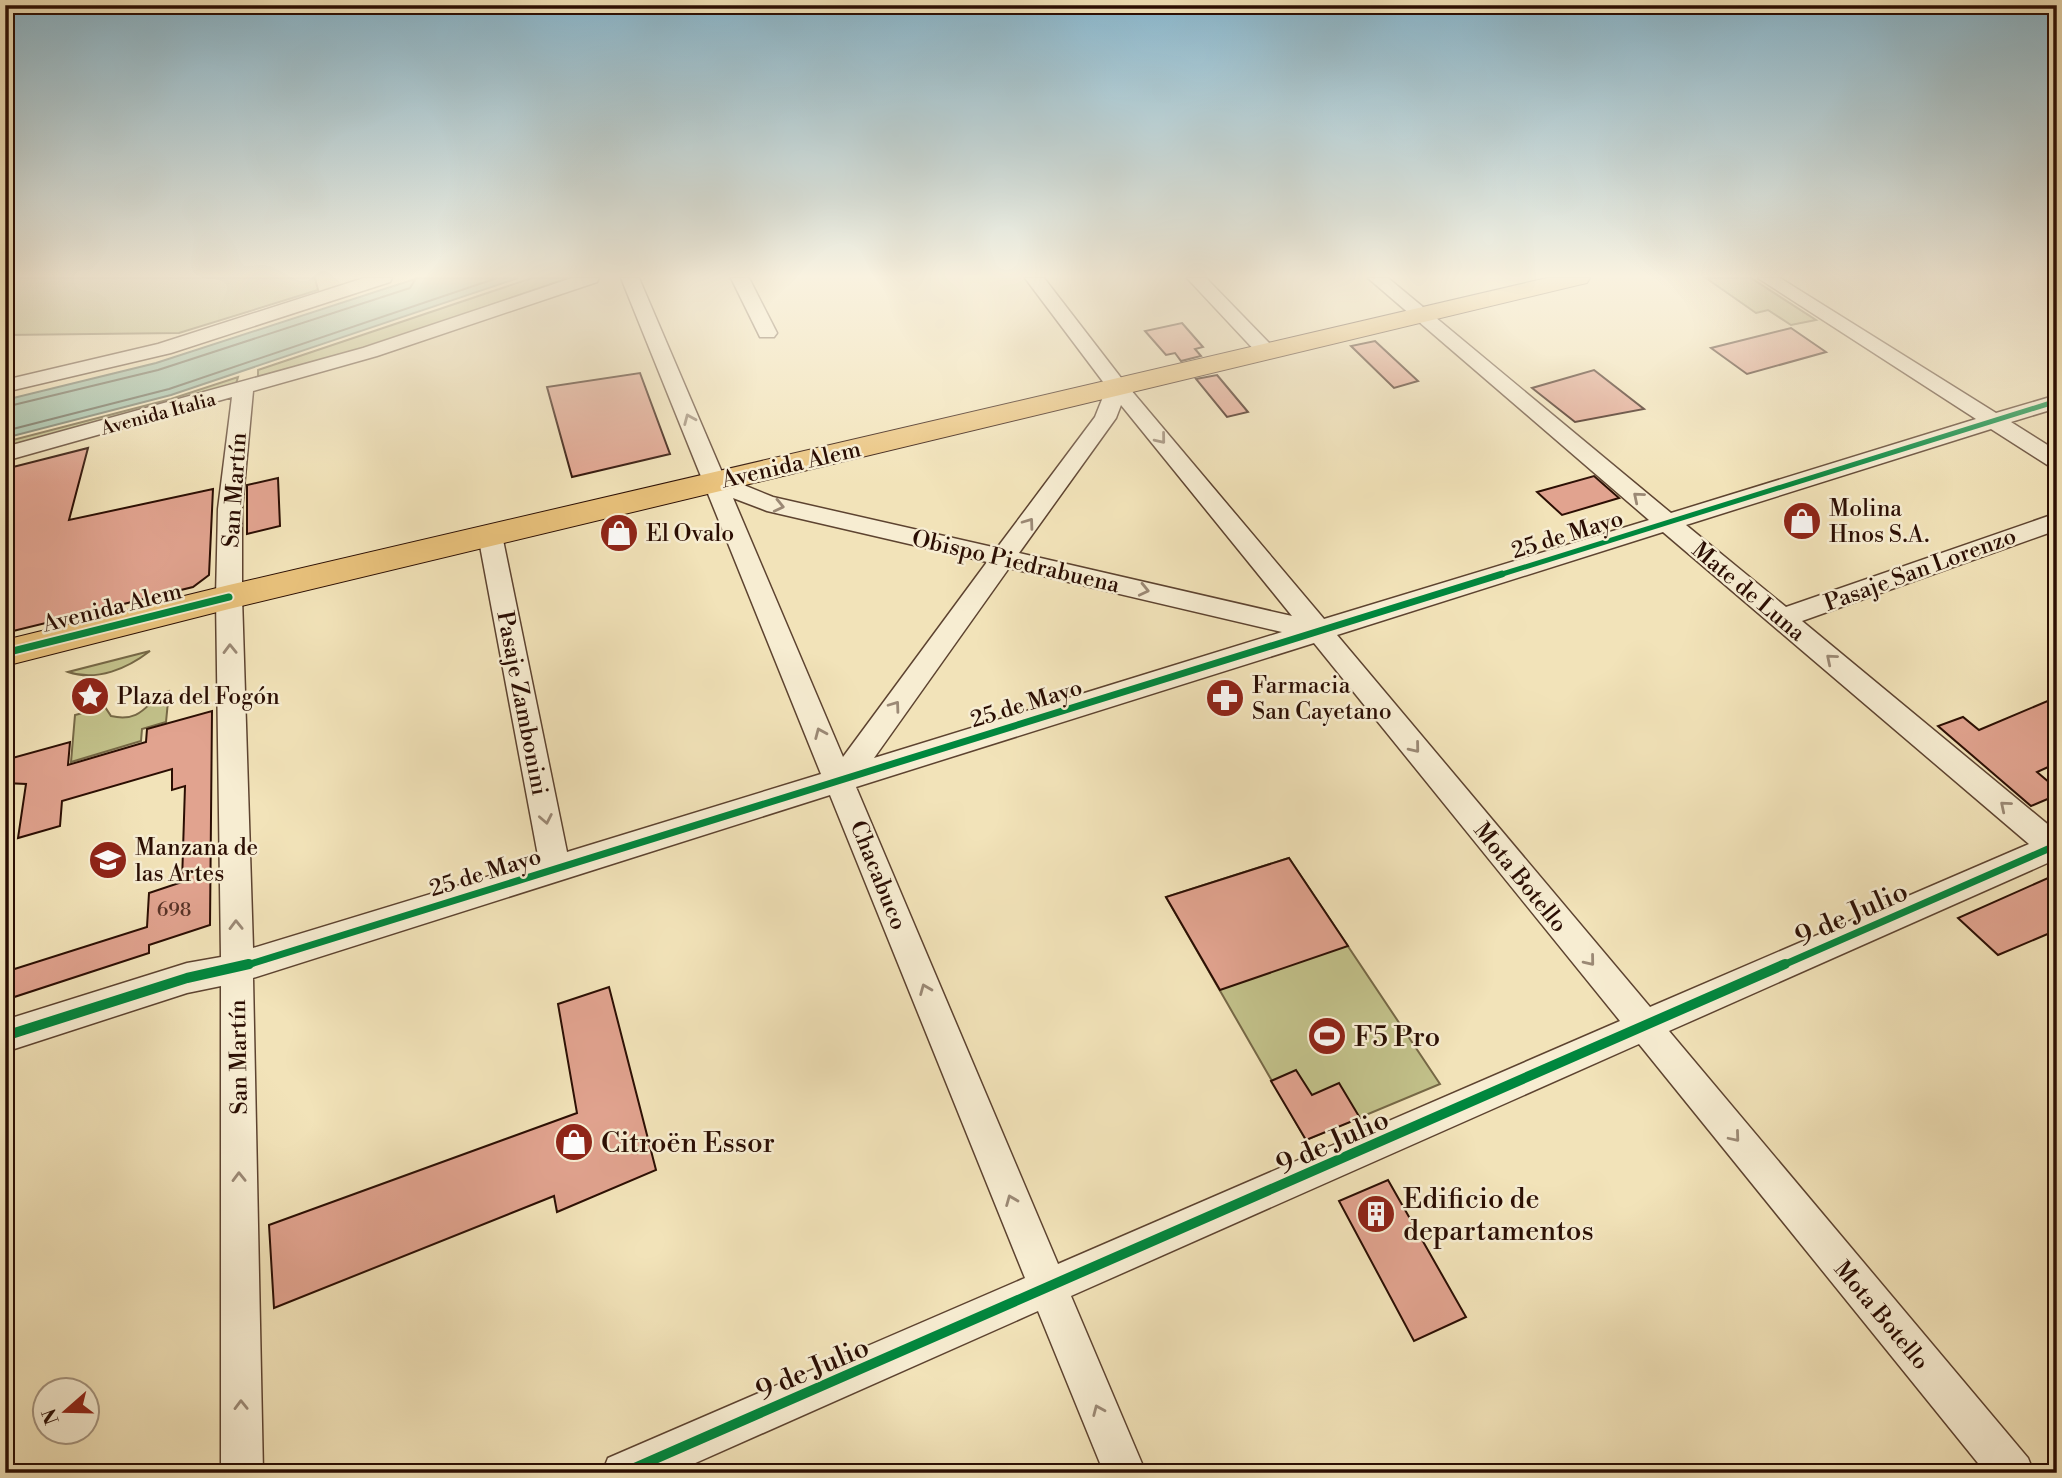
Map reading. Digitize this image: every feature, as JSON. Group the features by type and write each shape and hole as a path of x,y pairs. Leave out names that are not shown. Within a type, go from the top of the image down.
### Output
{"main road":[{"name":"Avenida Alem","path":"5,653 229,597 1283,347"}],"street":[{"path":"5,386 170,347"},
{"name":"Avenida Italia","path":"5,454 243,390 384,347"},
{"name":"Chacabuco","path":"659,347 841,781 1125,1473"},
{"name":"Mota Botello","path":"1087,347 2013,1473"},
{"path":"1262,347 1266,351"},
{"name":"Mate de Luna","path":"1459,347 2055,848"},
{"path":"1876,347 2057,461"},
{"path":"841,781 1105,418 1118,387"},
{"name":"San Martín","path":"242,1473 237,968 229,597 230,509 243,390"},
{"name":"25 de Mayo","path":"5,1036 187,978 237,968 556,871 2057,401"},
{"name":"Obispo Piedrabuena","path":"715,482 767,503 1319,631"},
{"name":"Pasaje San Lorenzo","path":"1782,618 2057,521"},
{"name":"Pasaje Zambonini","path":"490,535 556,871"},
{"name":"9 de Julio","path":"623,1473 2055,848"}],"shaded area":[{"path":"327,347 370,347 258,379 258,370"},
{"path":"238,377 236,384 5,447 5,442 171,399"},
{"path":"150,651 112,672 79,675 68,672"},
{"path":"169,691 166,722 142,729 141,741 71,762 75,715 105,707 111,716 132,716"},
{"name":"F5 Pro","path":"1289,858 1440,1084 1306,1140 1166,897"}],"water":[{"path":"205,347 313,347 171,395 5,438 5,400 156,363"}],"building":[{"path":"1159,347 1203,347 1195,349 1201,356 1181,361 1175,353 1166,355"},
{"path":"1352,347 1381,347 1418,381 1394,388"},
{"path":"1819,347 1826,352 1747,374 1711,348"},
{"path":"1594,370 1644,409 1575,422 1532,388"},
{"path":"640,373 670,454 572,477 547,387"},
{"path":"1217,375 1248,412 1227,417 1196,379"},
{"path":"88,448 69,520 213,489 209,575 193,587 5,633 5,469"},
{"path":"1594,476 1619,498 1562,515 1537,492"},
{"path":"278,478 280,526 247,534 247,485"},
{"path":"2057,697 2057,763 2037,772 2057,789 2057,795 2031,806 1938,726 1963,717 1979,730"},
{"path":"212,711 210,925 149,945 149,953 5,1000 5,972 147,927 149,893 182,882 185,786 172,790 172,769 62,801 60,826 18,838 26,784 5,783 5,760 70,742 68,765 146,742 147,729"},
{"path":"1289,858 1348,946 1220,990 1166,897"},
{"path":"2057,874 2057,930 1998,955 1958,918"},
{"name":"Citroën Essor","path":"609,987 656,1170 557,1212 554,1196 274,1308 269,1225 577,1113 558,1004"},
{"path":"1296,1070 1312,1095 1339,1083 1360,1118 1306,1140 1271,1081"},
{"path":"1388,1180 1466,1317 1414,1341 1339,1201"}],"cycle path":[{"path":"5,1036 187,978 237,968 2057,401"},
{"path":"5,653 229,597"},
{"path":"623,1473 2057,845"}],"place":[{"name":"Molina Hnos S.A.","path":"1802,521"},
{"name":"El Ovalo","path":"619,533"},
{"name":"Plaza del Fogón","path":"90,696"},
{"name":"Farmacia San Cayetano","path":"1225,698"},
{"name":"Manzana de las Artes","path":"108,860"},
{"name":"F5 Pro","path":"1327,1036"},
{"name":"Citroën Essor","path":"574,1142"},
{"name":"Edificio de departamentos","path":"1376,1214"}]}
